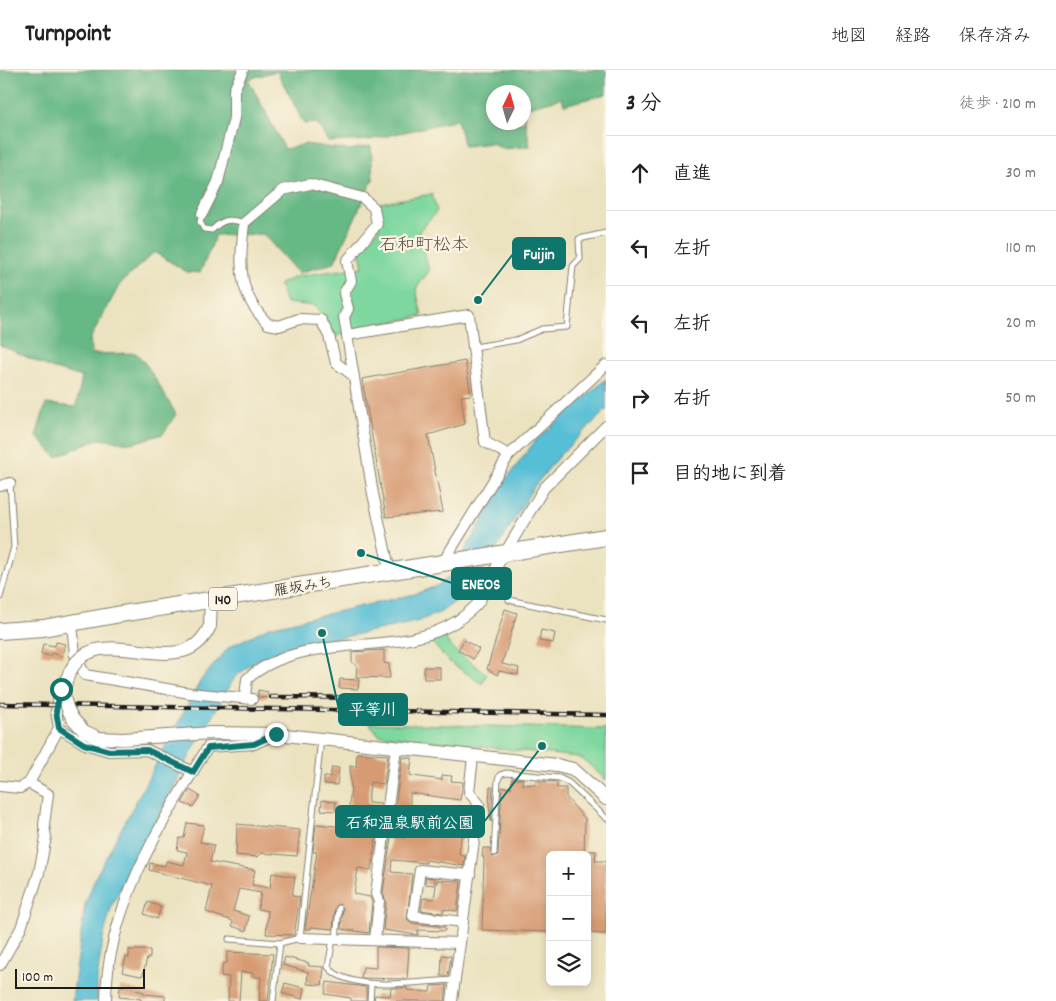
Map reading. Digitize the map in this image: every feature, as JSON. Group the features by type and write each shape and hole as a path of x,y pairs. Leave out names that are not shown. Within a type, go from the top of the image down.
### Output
{"highway":[{"name":"雁坂みち","path":"0,631 43,628 444,563 498,560 606,537"}],"street":[{"path":"202,214 218,182 234,118 234,90 243,70"},
{"path":"354,376 336,363 329,336 321,320 299,319 279,326 268,324 248,296 240,266 244,223 283,190 310,184 363,198 374,208 377,224 348,260 351,281 344,293 348,310 344,316 354,376 373,494 390,572"},
{"path":"347,335 469,315 475,348 484,442 509,455"},
{"path":"444,563 509,455 606,365"},
{"path":"72,623 75,655 85,675 190,693 244,698 247,679 261,668 277,660 318,649 416,637 440,630 458,621 481,599 485,582 544,488 606,426"},
{"path":"211,600 210,626 198,643 183,651 165,653 106,648 86,654 71,668 64,701 73,719 84,731 100,738 123,739 211,733 276,734 566,767 580,775 606,799"},
{"path":"0,786 20,788 29,783 59,728 56,706 67,668 75,655"},
{"path":"59,728 84,744 109,751 147,750 190,770"},
{"path":"106,1001 109,964 122,908 190,770 208,748 254,744 276,734"},
{"path":"375,940 378,901 376,894 396,748"},
{"path":"452,1001 461,956 460,943 479,804 469,792 473,757"},
{"path":"0,965 28,910 39,873 46,837 44,825 48,794 29,783"},
{"path":"463,922 413,916 420,870 470,875"},
{"path":"300,938 460,943"}],"lane":[{"path":"202,214 200,222 204,229 212,230 220,222 231,219 244,223"},
{"path":"475,348 516,340 542,329 567,327 573,266 580,259 578,239 606,233"},
{"path":"0,597 14,547 5,484"},
{"path":"498,560 509,600 606,620"},
{"path":"229,938 280,943 300,938 321,738"},
{"path":"494,852 497,789 500,775 506,773 560,778 569,783 606,818"},
{"path":"569,783 580,775"},
{"path":"339,908 335,939 328,967 349,980 371,985 455,980"},
{"path":"273,1001 280,943"},
{"path":"370,1001 371,985"}],"green space":[{"path":"0,70 606,70 606,94 564,105 562,98 531,106 531,85 486,85 486,130 527,130 530,146 503,149 491,143 464,146 457,120 369,140 328,142 317,123 304,124 277,71 248,79 285,149 306,144 348,150 371,146 373,179 334,263 298,273 263,234 216,235 200,273 187,272 154,252 120,284 90,339 92,354 136,353 148,367 176,414 163,434 132,443 98,439 56,457 36,436 46,404 76,407 82,377 51,368 0,345"},
{"path":"432,194 437,211 419,231 429,271 416,289 422,316 355,329 332,338 316,306 286,303 279,284 298,276 363,267 359,250 378,230 380,203"},
{"path":"441,633 454,650 487,674 482,684 448,661 427,637"},
{"path":"369,723 606,729 606,780 584,760 577,757 379,735"}],"water":[{"path":"606,379 606,410 558,457 533,488 482,573 463,596 441,612 416,622 296,647 257,660 235,677 194,748 112,905 103,938 97,979 97,1001 72,1001 85,905 96,876 201,680 229,647 269,627 415,594 439,585 450,576 507,478 536,440"}],"building":[{"path":"465,361 471,395 461,396 465,424 428,435 443,512 386,517 362,379"},
{"path":"505,609 517,613 502,664 519,668 518,675 499,671 497,675 487,669"},
{"path":"541,630 555,633 553,643 539,641"},
{"path":"464,640 479,649 473,659 458,650"},
{"path":"56,642 65,644 62,656 51,653 50,656 41,654 43,644 55,646"},
{"path":"384,650 384,663 389,664 390,678 356,677 357,666 352,662 352,652"},
{"path":"424,667 440,667 440,679 424,679"},
{"path":"340,679 359,680 358,689 339,688"},
{"path":"258,690 268,692 267,698 258,697"},
{"path":"357,753 388,755 384,784 370,782 368,803 381,804 371,870 358,868 354,894 370,897 372,902 369,933 341,929 343,908 339,904 335,907 333,929 311,927 311,929 305,929 317,852 313,852 316,824 347,827 351,787 350,766 356,767"},
{"path":"402,757 412,758 410,775 442,780 442,775 452,776 451,781 463,782 460,800 410,793 410,812 407,812 407,817 394,816"},
{"path":"332,767 339,768 337,785 324,784 324,777 330,777"},
{"path":"512,779 523,779 522,784 535,785 536,781 557,782 557,788 566,788 566,797 585,819 584,851 546,851 546,932 482,930 483,848 490,848 492,857 498,855 502,787 511,788"},
{"path":"490,787 493,787 491,822 489,805"},
{"path":"190,790 200,796 193,807 182,803"},
{"path":"322,800 336,802 335,811 321,810"},
{"path":"408,821 469,829 468,836 461,836 459,855 465,856 464,866 426,860 426,863 392,860 391,872 412,874 407,919 412,923 445,927 445,931 418,930 418,935 383,930 386,902 383,893 391,837 405,838"},
{"path":"187,823 204,825 200,842 214,845 210,862 255,870 252,885 270,888 272,873 295,877 292,896 300,897 294,935 266,934 268,911 258,909 261,893 239,889 233,911 249,916 246,931 232,926 233,921 206,912 212,886 149,870 150,863 165,866 166,861 184,865 187,852 177,850 179,838 184,838"},
{"path":"237,824 300,830 297,856 262,853 257,857 236,855"},
{"path":"591,851 596,851 595,861 606,861 606,934 591,933"},
{"path":"426,877 435,878 434,885 425,884"},
{"path":"437,880 461,881 457,911 443,909 443,913 421,910 423,898 434,899"},
{"path":"148,902 161,907 157,919 144,914"},
{"path":"376,947 409,948 407,979 361,978 363,967 376,968"},
{"path":"129,950 150,950 150,958 147,958 143,975 122,972 126,957 129,958"},
{"path":"227,952 273,954 268,1001 259,1001 261,977 254,977 254,973 241,972 239,1001 228,1001 229,977 221,976 223,963 227,963"},
{"path":"442,955 451,956 448,976 441,976"},
{"path":"285,957 309,963 308,966 324,967 322,985 307,984 308,972 283,965"},
{"path":"327,982 366,987 366,1001 351,1001 351,998 325,994"},
{"path":"285,983 304,988 302,999 282,993"},
{"path":"447,985 445,1001 374,1001 375,995 390,996 391,988 407,988 407,990 430,992 431,986"},
{"path":"120,986 144,992 144,994 165,996 165,1001 141,1001 141,999 119,997"}],"railway":[{"path":"271,697 381,698"},
{"path":"0,704 606,715"}],"place":[{"name":"Fuijin","path":"478,300"},
{"name":"ENEOS","path":"361,553"},
{"name":"平等川","path":"322,633"},
{"name":"石和温泉駅前公園","path":"542,746"}],"district":[{"name":"石和町松本","path":"424,244"}],"route":[{"path":"61,689 56,706 59,728 84,744 109,751 147,750 193,772 208,748 254,744 276,734"}]}
